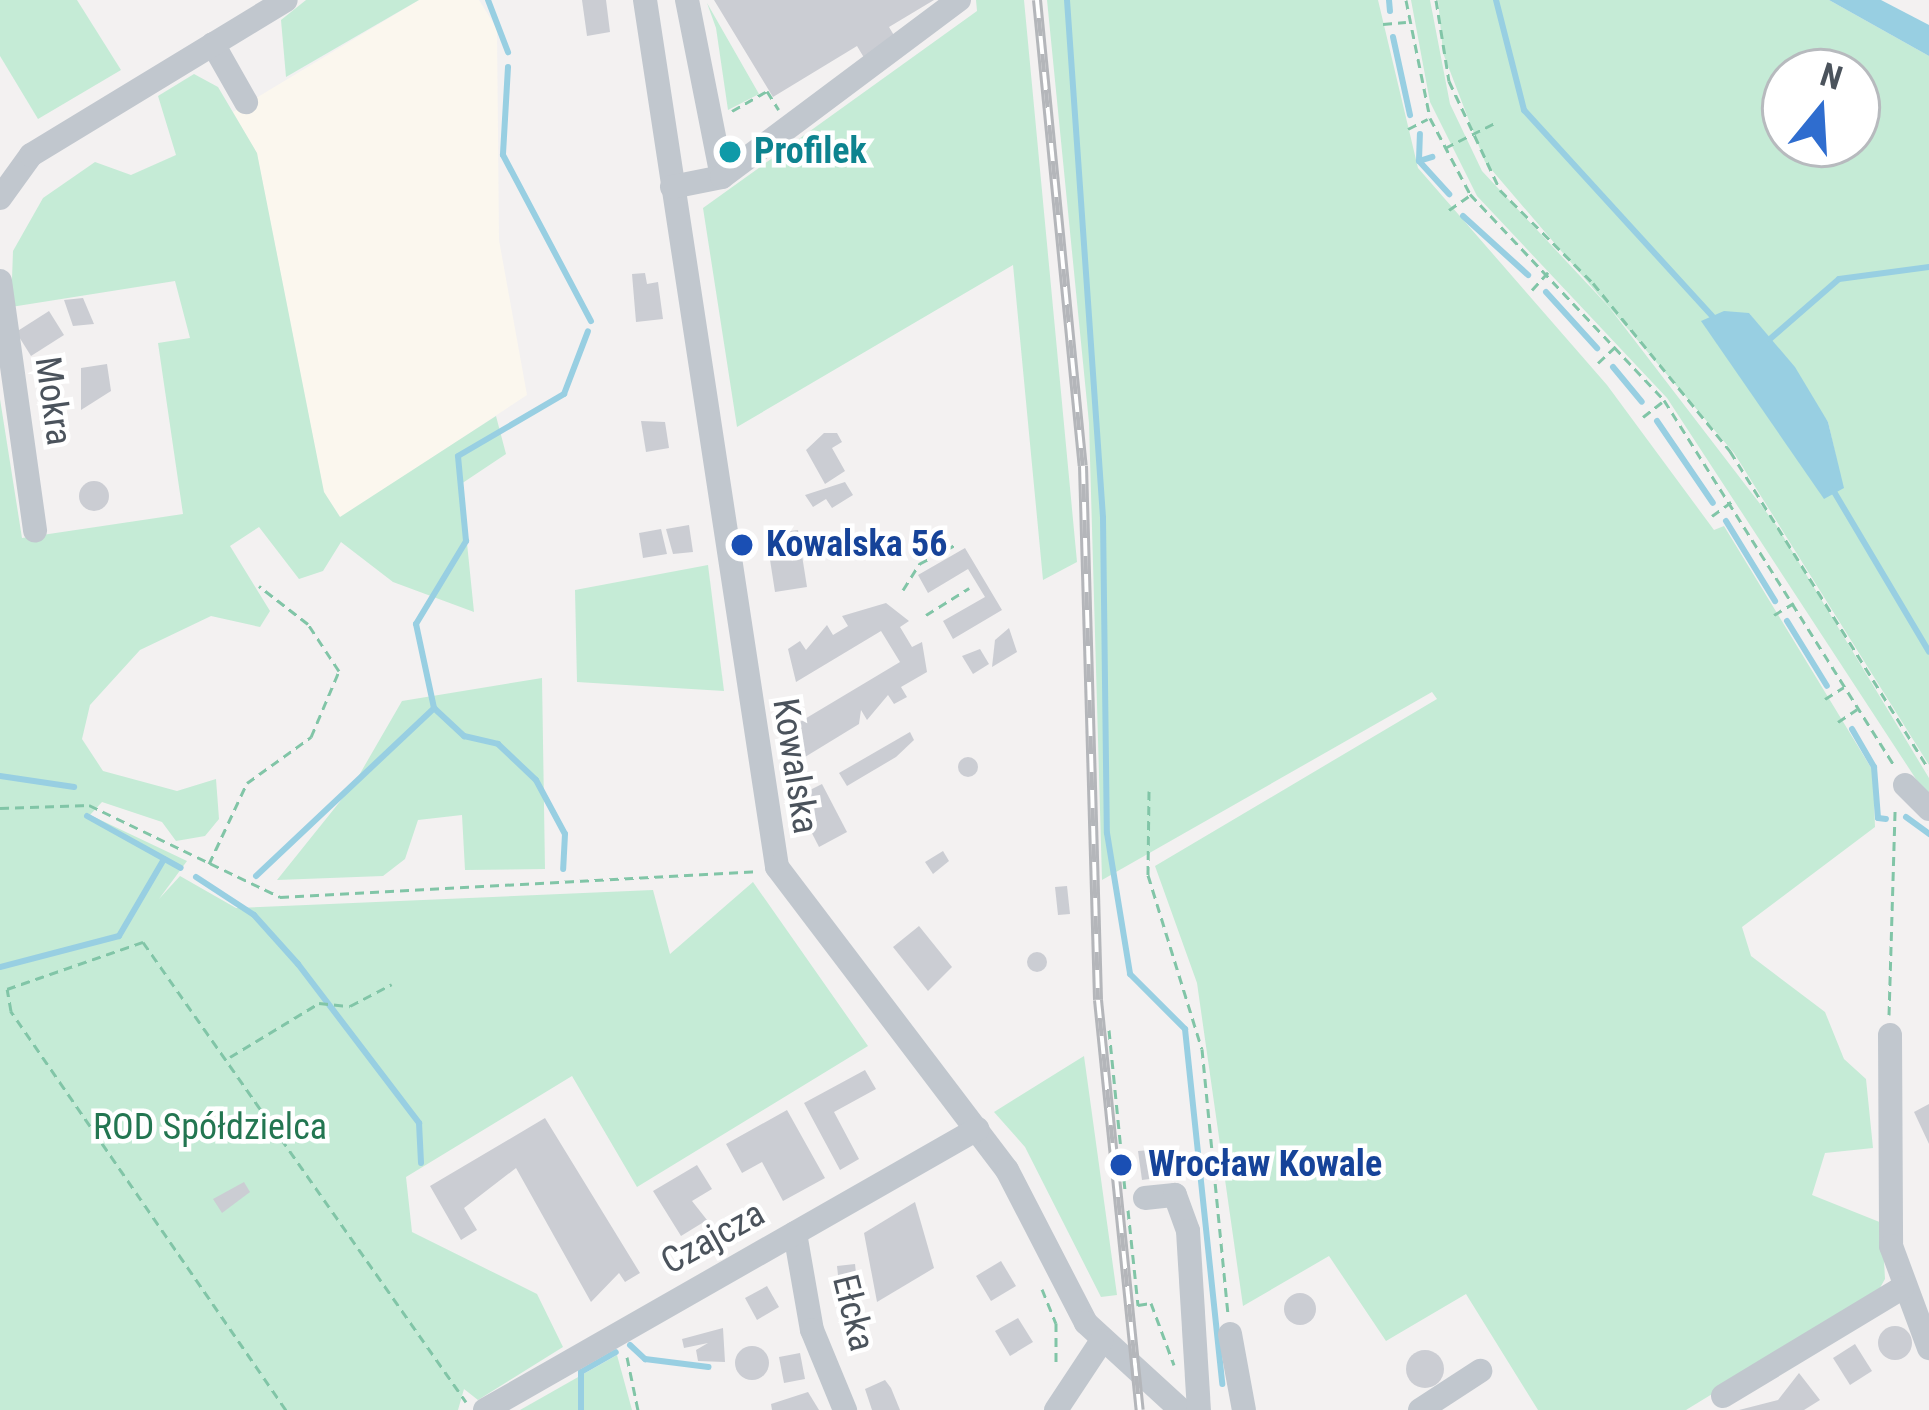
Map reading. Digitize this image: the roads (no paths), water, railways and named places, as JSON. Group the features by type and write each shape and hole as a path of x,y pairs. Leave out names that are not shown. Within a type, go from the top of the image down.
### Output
{"street":[{"path":"0,198 32,155 286,0"},
{"name":"Kowalska","path":"645,0 777,867 833,953 976,1129 1100,1342 1181,1410"},
{"path":"686,0 722,177"},
{"path":"672,187 722,177 959,0"},
{"path":"214,44 246,103"},
{"name":"Mokra","path":"0,281 35,531"},
{"path":"1905,785 1929,809"},
{"path":"1890,1035 1886,1203 1902,1288 1929,1348"},
{"name":"Czajcza","path":"485,1410 976,1129"},
{"path":"1145,1198 1175,1195 1188,1231 1199,1410"},
{"name":"Ełcka","path":"795,1233 812,1330 845,1410"},
{"path":"1723,1396 1902,1288"},
{"path":"1230,1334 1244,1410"},
{"path":"1056,1410 1070,1378 1100,1342"},
{"path":"1420,1410 1480,1370"}],"water":[{"path":"1829,0 1881,0 1929,25 1929,56"},
{"path":"1724,311 1749,313 1795,367 1828,422 1844,488 1824,499 1701,321"}],"waterway":[{"path":"488,0 508,52"},
{"path":"1067,0 1103,518 1107,833 1130,974 1185,1029 1222,1384"},
{"path":"1389,0 1390,11"},
{"path":"1496,0 1524,110 1712,316"},
{"path":"1393,37 1410,115"},
{"path":"508,67 503,155 591,321"},
{"path":"1419,160 1420,134"},
{"path":"1419,161 1432,157"},
{"path":"1419,161 1449,194"},
{"path":"1463,216 1528,275"},
{"path":"1770,339 1839,279 1929,267"},
{"path":"1546,292 1597,348"},
{"path":"256,876 434,708 416,624 466,541 458,456 564,394 588,331"},
{"path":"1613,367 1642,402"},
{"path":"1657,421 1713,503"},
{"path":"1833,490 1929,652"},
{"path":"1726,521 1775,601"},
{"path":"1787,621 1827,686"},
{"path":"435,709 464,736 498,744 536,780 565,834 563,869"},
{"path":"1852,729 1874,767 1878,818 1886,819"},
{"path":"0,776 74,787"},
{"path":"87,816 181,868"},
{"path":"1906,817 1929,834"},
{"path":"0,967 119,936 164,859"},
{"path":"196,877 254,915 298,964 419,1123 421,1163"},
{"path":"630,1345 645,1359 708,1367"},
{"path":"581,1410 581,1372 616,1352"}],"railway":[{"path":"1037,0 1083,466 1098,1000 1140,1410"}],"place":[{"name":"Profilek","path":"730,152"},
{"name":"Kowalska 56","path":"742,545"},
{"name":"Wrocław Kowale","path":"1121,1165"}],"park label":[{"name":"ROD Spółdzielca","path":"210,1128"}]}
